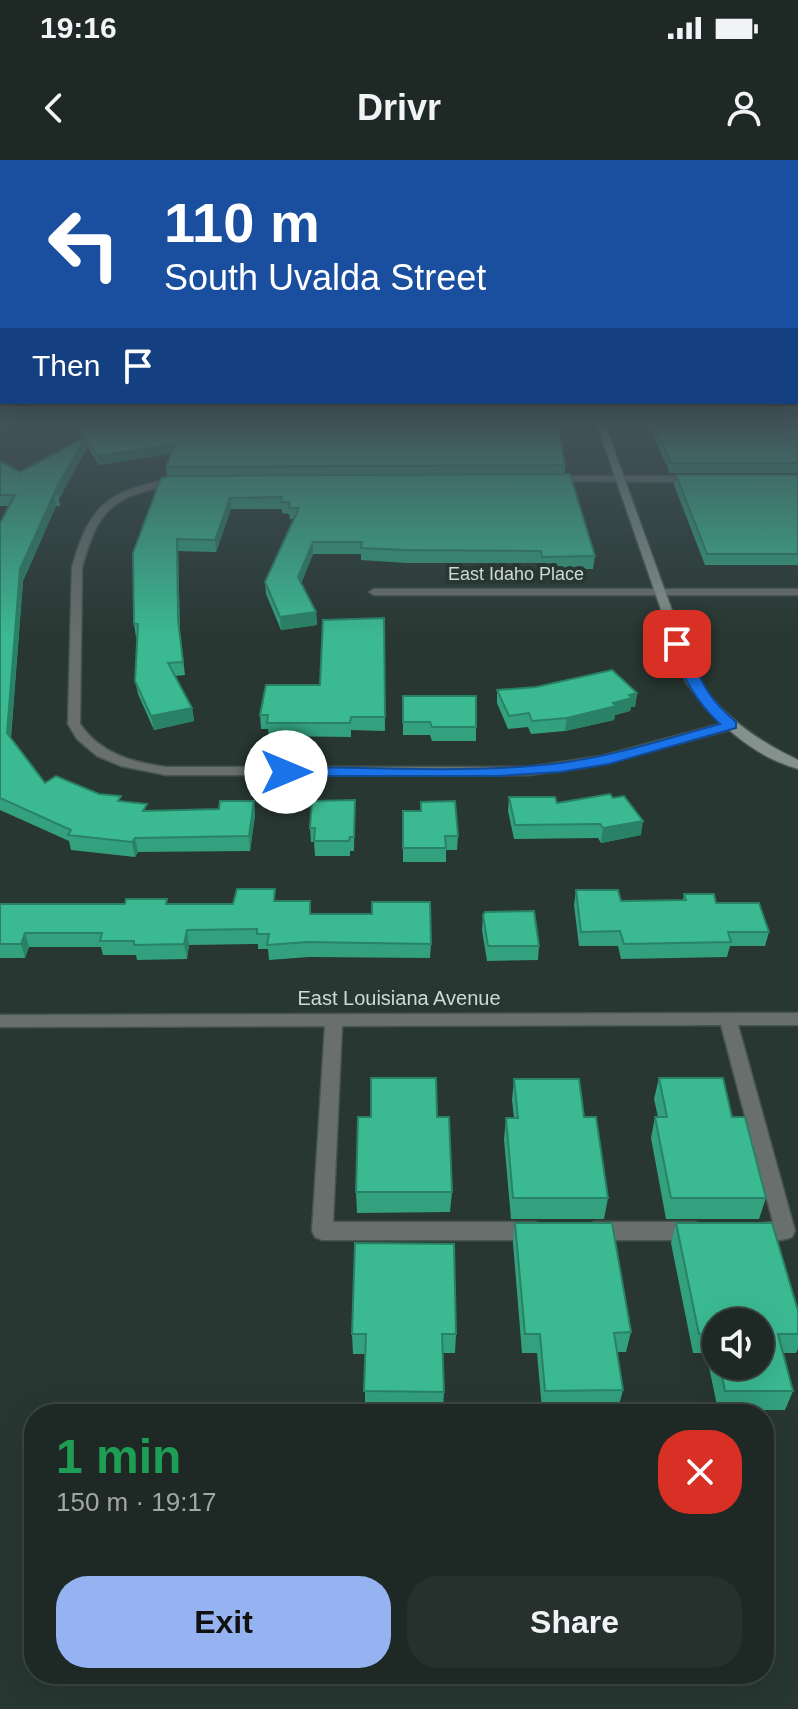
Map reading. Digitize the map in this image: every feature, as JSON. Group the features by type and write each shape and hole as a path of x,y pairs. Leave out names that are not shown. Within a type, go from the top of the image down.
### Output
{"street":[{"path":"128,494 107,504 99,512 77,568 74,724 93,749 116,761 166,771 529,771 603,760 731,725"},
{"path":"625,494 692,682 712,709 731,725 774,754 798,765"},
{"name":"East Idaho Place","path":"374,592 798,592"},
{"path":"334,1020 322,1231 785,1231 728,1019"},
{"name":"East Louisiana Avenue","path":"0,1021 798,1019"}],"building":[{"path":"54,494 20,569 7,733 45,783 56,776 99,794 121,796 118,801 147,804 143,811 219,809 220,801 254,801 249,836 135,838 132,842 68,835 71,830 0,798 0,523 15,495 0,495"},
{"path":"155,494 576,494 595,556 542,557 541,551 407,550 361,548 362,542 313,542 298,577 316,612 280,617 265,582 299,508 289,508 290,502 281,502 282,497 230,498 215,540 177,539 178,620 183,662 168,663 192,708 151,716 135,681 138,624 134,624 133,553"},
{"path":"684,494 798,494 798,554 707,554"},
{"path":"384,618 385,717 351,717 350,723 267,723 268,715 260,715 266,685 320,685 323,620"},
{"path":"612,670 637,693 629,695 632,698 613,703 616,706 567,718 532,721 529,713 509,716 497,690 536,687"},
{"path":"403,696 476,696 476,727 432,727 430,722 403,722"},
{"path":"610,794 613,798 624,796 643,821 603,828 600,824 515,825 509,797 555,797 557,803"},
{"path":"355,800 354,837 350,837 349,841 314,841 315,828 310,828 312,801"},
{"path":"455,801 458,836 445,836 446,848 403,848 403,811 421,811 421,802"},
{"path":"237,889 275,889 274,901 310,901 310,914 372,914 372,902 430,902 431,944 308,942 267,945 269,934 257,934 257,929 187,930 184,944 134,945 134,941 100,941 102,933 25,933 21,944 0,944 0,904 125,904 126,899 167,899 166,904 233,904"},
{"path":"576,890 618,890 621,901 686,900 684,894 714,894 716,903 759,903 769,932 728,932 731,942 624,944 620,931 581,932"},
{"path":"534,911 539,946 488,946 485,912"},
{"path":"371,1078 436,1078 437,1117 449,1117 452,1192 356,1192 358,1117 371,1117"},
{"path":"659,1078 723,1078 732,1117 745,1117 766,1198 671,1198 655,1117 667,1117"},
{"path":"514,1079 579,1079 584,1117 596,1117 608,1198 513,1198 506,1118 518,1118"},
{"path":"515,1223 612,1223 631,1332 614,1333 623,1390 545,1391 540,1334 525,1334"},
{"path":"676,1223 772,1223 798,1311 798,1334 778,1334 793,1391 725,1391 723,1380 774,1380 774,1308 702,1308 702,1334 699,1334"},
{"path":"355,1243 454,1244 456,1334 442,1334 444,1392 364,1391 366,1334 352,1334"}],"route":[{"path":"286,772 497,772 560,768 603,760 731,725 712,709 692,682 677,644"}]}
